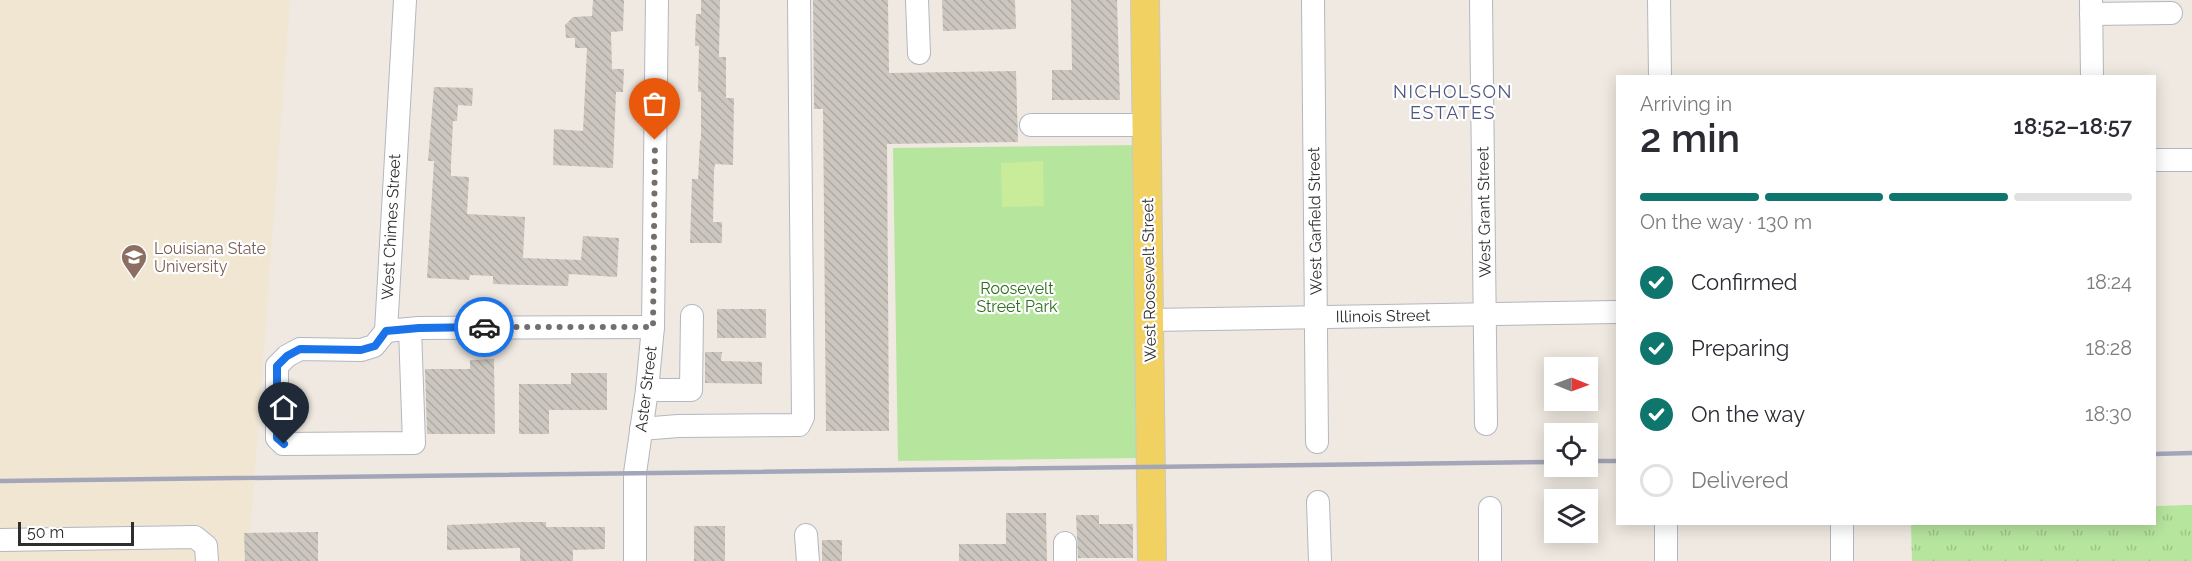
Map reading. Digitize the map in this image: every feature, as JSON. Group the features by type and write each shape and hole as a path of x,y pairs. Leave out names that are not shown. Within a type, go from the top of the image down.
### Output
{"main road":[{"name":"West Roosevelt Street","path":"1145,0 1152,561"}],"street":[{"name":"West Chimes Street","path":"386,331 405,0"},
{"name":"Aster Street","path":"635,561 634,480 647,390 653,327 657,0"},
{"path":"641,429 678,426 799,425 803,417 799,0"},
{"path":"917,0 919,53"},
{"name":"West Garfield Street","path":"1313,0 1317,442"},
{"name":"West Grant Street","path":"1481,0 1486,424"},
{"path":"1659,0 1660,75"},
{"path":"2092,75 2091,7 2171,13"},
{"path":"1031,125 1147,125"},
{"path":"2156,160 2192,160"},
{"name":"Illinois Street","path":"1150,320 1616,312"},
{"path":"647,390 692,390 692,316"},
{"path":"410,329 414,443 284,444 277,438 277,366 287,356 300,349 361,350 375,346 386,331 410,329 653,327"},
{"path":"1318,502 1320,561"},
{"path":"1490,508 1490,561"},
{"path":"1666,525 1666,561"},
{"path":"1842,525 1842,561"},
{"path":"806,535 808,561"},
{"path":"0,540 195,537 206,546 207,561"}],"shaded area":[{"name":"Louisiana State University","path":"0,0 290,0 248,561 0,561"}],"green space":[{"name":"Roosevelt Street Park","path":"1139,145 1140,458 898,461 893,148"},
{"path":"1043,161 1044,206 1002,207 1001,163"},
{"path":"2192,505 2192,561 1912,561 1911,525 2156,525 2156,506"}],"building":[{"path":"593,0 624,0 623,31 611,32 612,69 624,69 623,92 616,92 613,168 553,165 554,129 583,131 587,48 575,48 575,38 566,38 565,25 573,17 592,16"},
{"path":"701,0 720,0 719,57 726,57 726,98 734,98 733,165 715,164 714,171 713,222 722,222 722,243 690,243 692,179 698,179 701,140 701,92 698,92 699,46 695,46 696,14 701,14"},
{"path":"813,0 888,0 889,73 1016,71 1018,142 887,144 889,431 826,431 823,109 814,109"},
{"path":"942,0 1015,0 1016,29 943,31"},
{"path":"1071,0 1117,0 1120,100 1052,100 1052,70 1072,70"},
{"path":"434,87 473,88 472,106 458,105 457,121 453,121 451,176 469,177 467,214 525,217 523,258 581,260 583,236 619,238 617,277 569,274 568,286 493,284 493,276 470,275 469,280 427,278 434,161 428,161"},
{"path":"717,309 766,309 766,338 717,338"},
{"path":"705,352 722,352 721,361 762,362 762,384 705,383"},
{"path":"494,359 495,434 427,434 425,369 470,369 470,360"},
{"path":"571,373 607,373 607,410 549,410 549,434 519,434 519,384 571,384"},
{"path":"1006,513 1046,513 1047,561 959,561 959,544 1006,544"},
{"path":"1076,515 1099,515 1099,524 1133,524 1133,558 1078,558"},
{"path":"546,522 546,527 605,527 605,549 573,550 573,561 520,561 520,548 447,550 447,525"},
{"path":"694,526 725,526 725,561 694,561"},
{"path":"318,532 318,561 245,561 244,533"},
{"path":"822,540 842,540 842,561 822,561"}],"railway":[{"path":"2156,454 2192,453"},
{"path":"1598,461 1616,461"},
{"path":"0,481 1544,462"}],"way so far":[{"path":"484,327 653,327 655,140"}],"place":[{"name":"Louisiana State University","path":"134,280"}],"district":[{"name":"NICHOLSON ESTATES","path":"1453,101"}],"route":[{"path":"284,444 277,438 277,366 287,356 300,349 361,350 375,346 386,331 484,327"}]}
